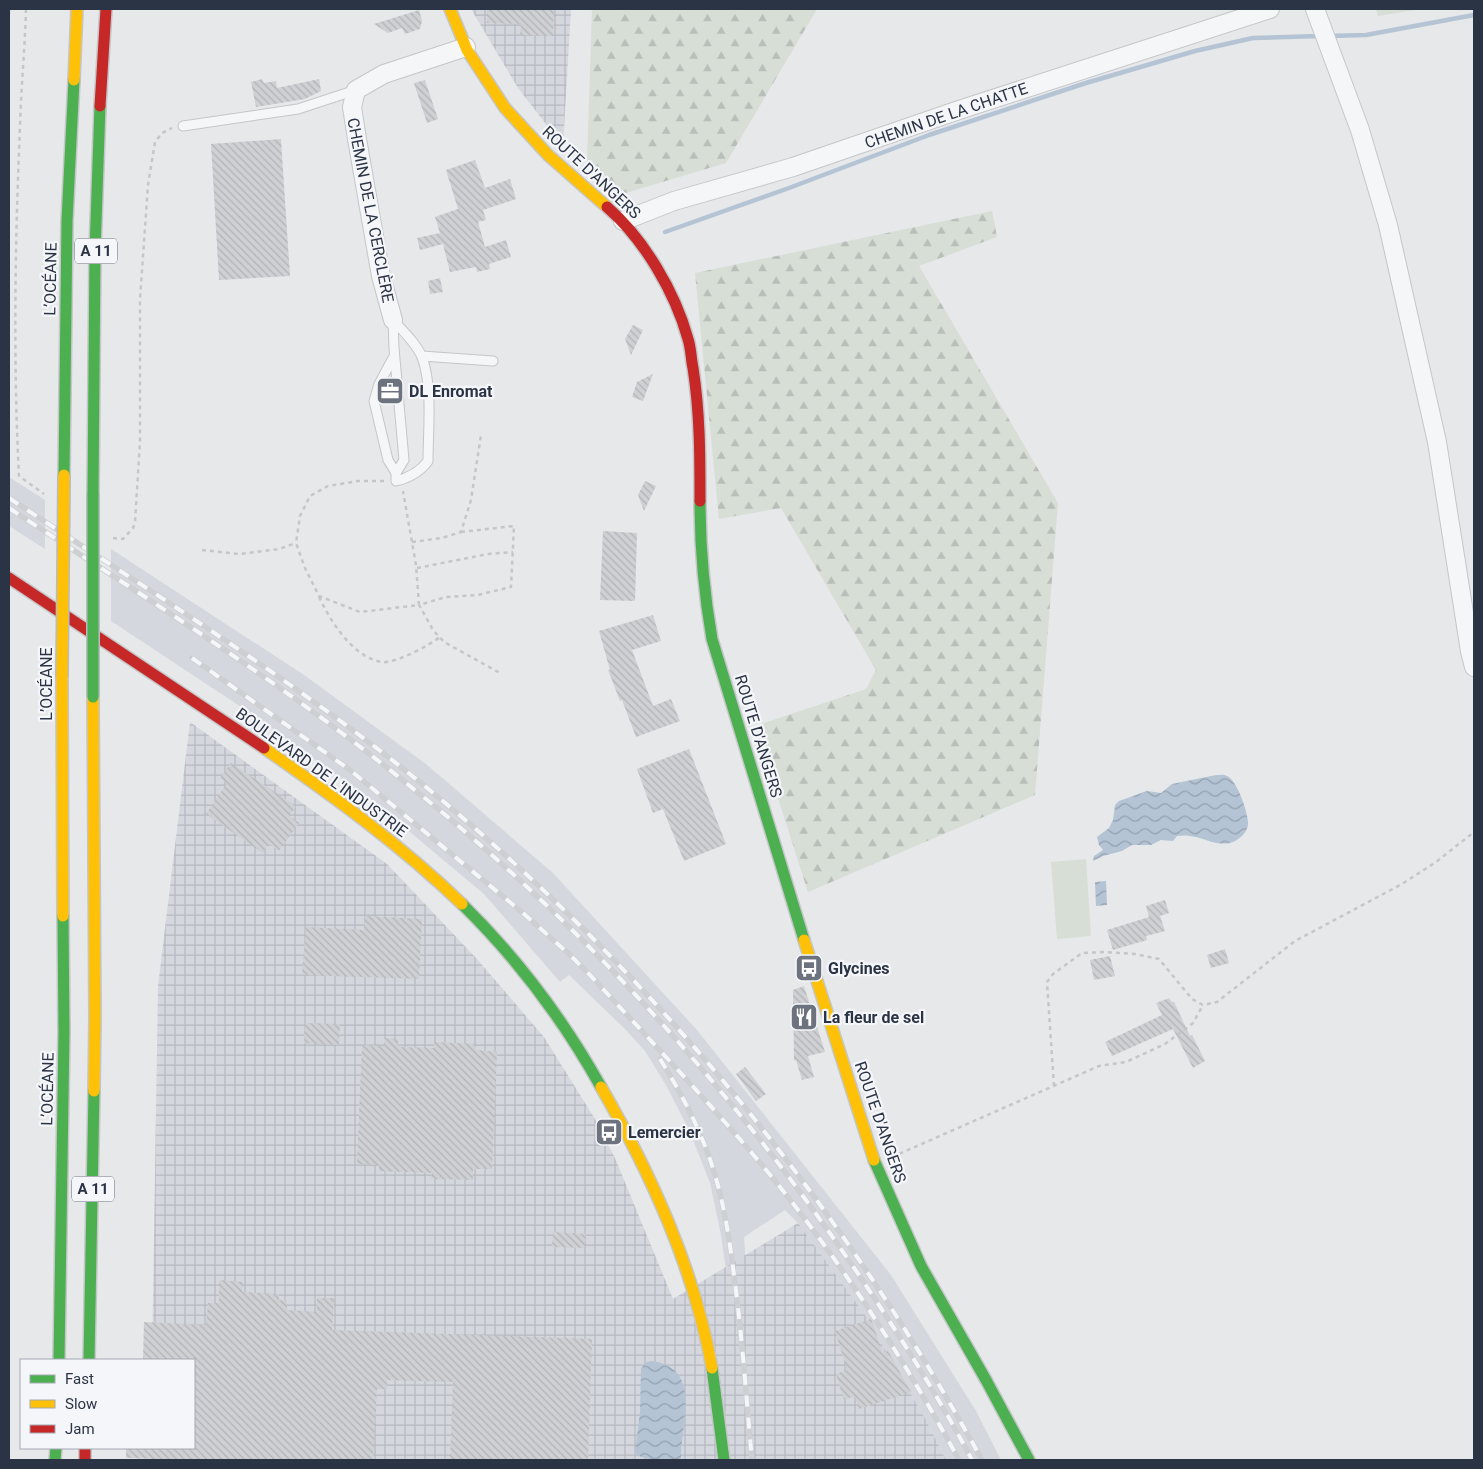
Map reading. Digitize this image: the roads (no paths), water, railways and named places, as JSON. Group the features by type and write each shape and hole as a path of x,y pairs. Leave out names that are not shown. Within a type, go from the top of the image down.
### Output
{"main road":[{"name":"L’OCÉANE","path":"59,1359 64,1032 62,677 67,222 77,9"},
{"name":"A 11","path":"89,1359 95,1018 93,379 97,201 106,9"},
{"name":"ROUTE D'ANGERS","path":"450,9 467,49 504,108 548,155 623,221 655,264 678,310 688,339 697,394 700,441 701,564 712,640 875,1164 921,1266 986,1380 1028,1460"},
{"name":"BOULEVARD DE L'INDUSTRIE","path":"9,580 253,740 348,807 425,870 464,907 520,967 558,1016 599,1082 636,1151 663,1209 685,1265 708,1345 713,1366 724,1460"}],"street":[{"name":"CHEMIN DE LA CHATTE","path":"623,221 674,201 793,167 958,110 1270,9"},
{"path":"1317,16 1360,130 1388,225 1437,442 1474,667"},
{"name":"CHEMIN DE LA CERCLÈRE","path":"393,320 381,276 357,139 352,107 356,90 384,74 467,49"}],"lane":[{"name":"CHEMIN DE LA CERCLÈRE","path":"183,126 298,109 356,90"},
{"name":"CHEMIN DE LA CERCLÈRE","path":"393,320 411,339 422,356 428,385 428,462 422,469 398,478"},
{"path":"393,320 394,356 404,460 398,478"},
{"path":"394,356 379,384 374,401 388,460 398,478"},
{"path":"422,356 493,361"}],"water":[{"path":"1224,775 1231,779 1242,798 1247,813 1248,825 1246,831 1239,839 1224,844 1194,837 1177,836 1173,841 1161,840 1151,845 1132,845 1122,851 1093,861 1094,856 1103,850 1099,845 1097,837 1109,828 1113,820 1115,805 1119,801 1147,791 1161,793 1172,784"},
{"path":"1106,881 1107,905 1096,906 1095,882"},
{"path":"651,1361 667,1366 678,1374 684,1386 686,1400 681,1460 649,1459 635,1452 640,1412 641,1369 645,1363"}],"waterway":[{"path":"1329,36 1366,35 1474,15"},
{"path":"665,232 929,135 1086,83 1195,51 1253,38 1321,36"}],"railway":[{"path":"9,498 270,671 372,744 505,855 586,931 662,1011 734,1094 803,1181 867,1271 927,1364 982,1460"},
{"path":"9,508 216,644 318,715 367,752 480,845 602,959 714,1083 767,1148 817,1215 907,1349 972,1460"},
{"path":"192,658 350,770 523,913 590,975 724,1121 794,1205 846,1275 894,1348 959,1460"},
{"path":"660,1059 684,1100 698,1130 710,1160 721,1198 728,1232 736,1292 752,1460"}],"place":[{"name":"DL Enromat","path":"390,391"},
{"name":"Glycines","path":"809,968"},
{"name":"La fleur de sel","path":"804,1017"},
{"name":"Lemercier","path":"609,1132"}]}
